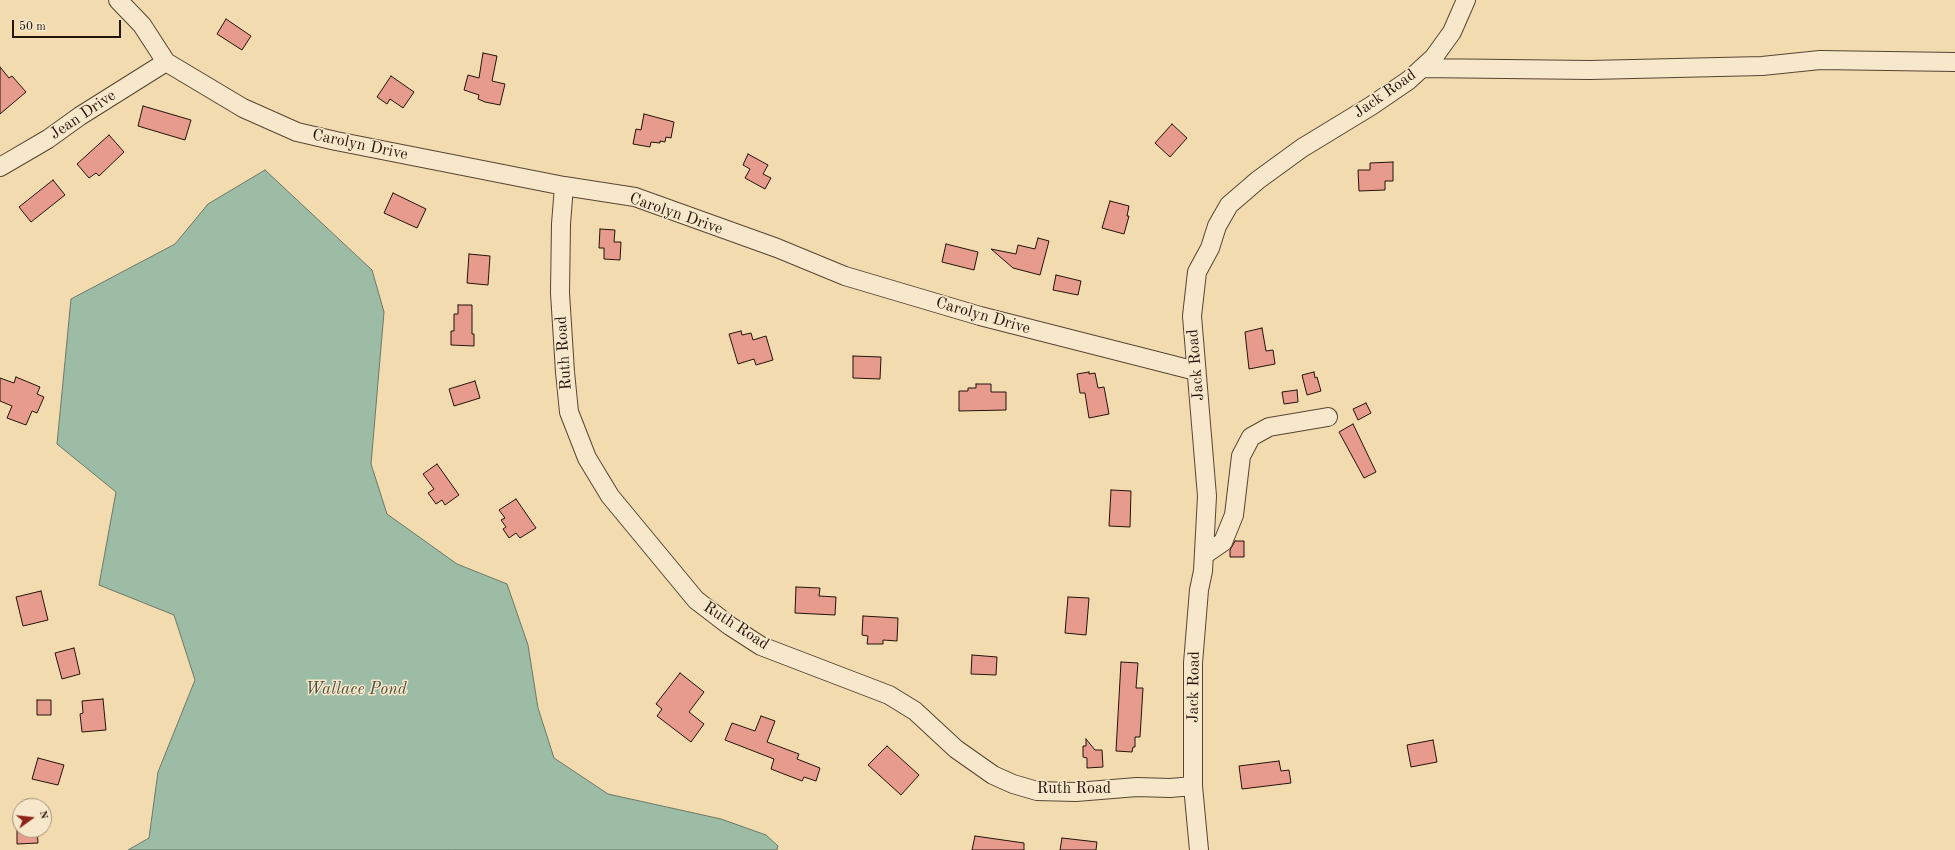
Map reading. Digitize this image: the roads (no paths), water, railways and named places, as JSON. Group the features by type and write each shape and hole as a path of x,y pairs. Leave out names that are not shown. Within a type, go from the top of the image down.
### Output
{"street":[{"name":"Carolyn Drive","path":"118,0 142,25 166,62 243,108 297,132 564,186 635,198 777,248 844,276 980,316 1196,371"},
{"name":"Jack Road","path":"1199,850 1193,786 1193,663 1199,590 1203,571 1207,496 1192,316 1197,272 1210,248 1217,226 1229,205 1258,180 1302,148 1371,106 1409,80 1434,57 1452,32 1466,0"},
{"path":"1422,68 1590,70 1762,66 1820,60 1955,62"},
{"name":"Jean Drive","path":"0,167 48,139 80,116 166,62"},
{"name":"Ruth Road","path":"564,186 560,224 560,293 569,412 586,458 610,496 696,600 730,626 761,646 889,695 915,711 956,749 993,775 1013,784 1037,791 1076,792 1137,787 1170,788 1193,786"},
{"path":"1204,555 1223,542 1234,515 1241,456 1251,437 1269,427 1328,417"}],"water":[{"name":"Wallace Pond","path":"265,170 372,270 384,312 371,464 387,514 457,564 507,584 528,645 538,708 554,758 608,794 721,819 766,835 778,846 777,850 128,850 149,838 158,772 195,680 174,615 99,585 116,492 57,444 71,299 175,244 208,204"}]}
